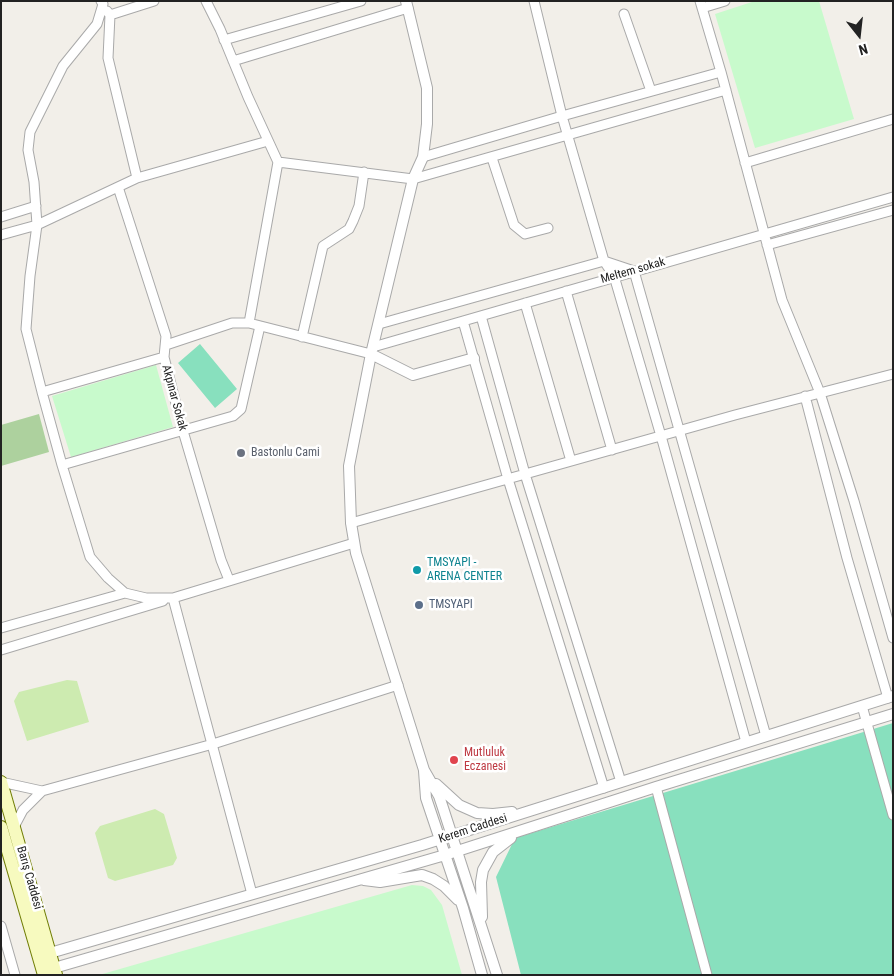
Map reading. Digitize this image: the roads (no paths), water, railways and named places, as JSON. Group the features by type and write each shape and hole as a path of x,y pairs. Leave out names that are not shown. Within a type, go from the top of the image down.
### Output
{"main road":[{"name":"Barış Caddesi","path":"1,782 50,953 51,973"},
{"name":"Barış Caddesi","path":"2,833 51,973"}],"street":[{"path":"110,15 154,1"},
{"path":"206,1 278,162 249,323"},
{"path":"224,40 361,1"},
{"path":"534,1 562,116 604,261 614,276 661,436 746,742"},
{"path":"725,1 701,5 722,72 782,300 820,393 854,501 893,638"},
{"path":"102,3 110,15 108,58 137,178"},
{"path":"102,3 97,24 63,66 30,132 28,150 34,182 37,225 30,276 26,329 62,465 90,557 108,578 125,593 146,598 173,598"},
{"path":"233,61 407,4 427,88 427,124 423,157 412,179 372,350 349,466 351,523 356,553 424,770 426,798 463,908 482,975"},
{"path":"624,14 651,91"},
{"path":"423,157 722,72"},
{"path":"278,162 412,179 492,158 726,90"},
{"path":"745,163 893,119"},
{"path":"1,235 37,225 137,178 268,140"},
{"path":"492,158 514,225 525,234 548,228"},
{"path":"302,337 323,246 349,229 353,222 359,206 364,172"},
{"name":"Akpınar Sokak","path":"118,187 166,336 164,357 183,431 221,560 229,580"},
{"name":"Meltem sokak","path":"372,350 614,276 893,197"},
{"path":"1,217 36,206"},
{"path":"767,246 893,210"},
{"path":"604,261 634,271 766,736"},
{"name":"Meltem sokak","path":"379,324 604,261"},
{"path":"566,291 612,450"},
{"path":"525,303 571,461"},
{"path":"481,316 525,474 621,782"},
{"path":"463,321 508,479 604,788"},
{"path":"166,345 232,323 249,323 302,337 372,350 413,375 474,358"},
{"path":"62,465 233,416 241,409 260,326"},
{"path":"42,392 164,357"},
{"path":"351,523 680,430 893,374"},
{"path":"805,396 847,558 891,697"},
{"path":"1,650 354,543"},
{"path":"1,628 125,593"},
{"path":"173,598 252,894"},
{"path":"1,782 42,791 213,744 398,685"},
{"name":"Kerem Caddesi","path":"50,953 440,840 891,697"},
{"path":"862,706 893,815"},
{"name":"Kerem Caddesi","path":"51,973 458,852 656,787 893,714"},
{"path":"424,770 450,798 477,813 493,814 532,810"},
{"path":"424,770 439,796 497,975"},
{"path":"656,787 707,975"},
{"path":"14,827 23,810 42,791"},
{"path":"481,922 481,882 486,864 499,846 529,828"},
{"path":"361,880 380,882 422,875 444,886 454,895 463,908"},
{"path":"1,926 15,975"}],"place":[{"name":"Bastonlu Cami","path":"241,453"},
{"name":"TMSYAPI - ARENA CENTER","path":"417,570"},
{"name":"TMSYAPI","path":"419,605"},
{"name":"Mutluluk Eczanesi","path":"454,760"}]}
